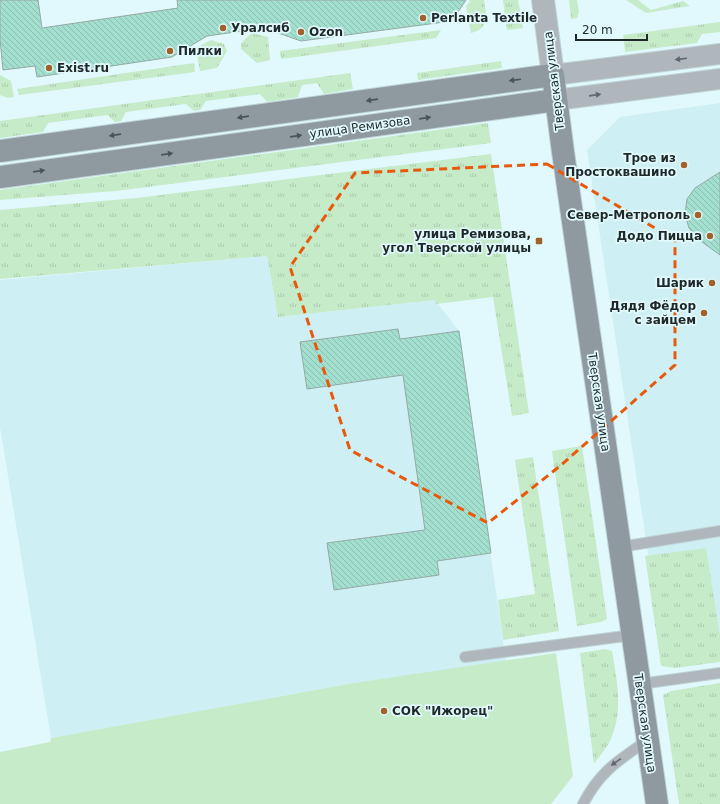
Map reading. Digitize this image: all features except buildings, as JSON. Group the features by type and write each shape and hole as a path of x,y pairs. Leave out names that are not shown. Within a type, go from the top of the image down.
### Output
{"main road":[{"name":"Тверская улица","path":"553,75 657,804"},
{"path":"0,151 553,75"},
{"name":"улица Ремизова","path":"0,177 556,100"}],"street":[{"name":"Тверская улица","path":"543,0 553,75"},
{"path":"553,75 720,54"},
{"name":"улица Ремизова","path":"556,100 720,78"}],"lane":[{"path":"620,547 720,531"},
{"path":"465,657 633,634"},
{"path":"640,684 720,673"},
{"path":"583,804 591,788 609,766 648,740"}],"highlighted area":[{"path":"547,164 675,240 675,365 560,466 488,523 350,450 290,267 355,173"}],"shaded area":[{"path":"720,103 720,644 663,652 587,150 620,117"},
{"path":"267,256 278,317 435,300 459,331 506,662 354,683 51,738 0,427 0,280"}],"green space":[{"path":"469,0 484,0 486,16 484,24 481,28 471,33 466,6 470,2"},
{"path":"503,0 518,0 523,28 507,30"},
{"path":"569,0 577,0 579,12 577,18 571,19"},
{"path":"626,0 638,0 651,10 683,1 690,6 646,13"},
{"path":"720,22 720,32 702,34 697,43 625,52 623,35"},
{"path":"441,30 436,38 281,59 280,51"},
{"path":"252,33 268,37 270,60 257,63 241,49 241,43"},
{"path":"211,40 224,44 227,51 217,68 200,71 196,48"},
{"path":"501,61 502,68 418,80 417,73"},
{"path":"194,63 195,72 19,95 17,89"},
{"path":"350,73 353,89 324,94 317,83 302,85 298,97 267,102 260,94 206,101 200,110 194,111 186,104 126,112 121,121 115,122 107,115 48,123 43,132 0,138 0,121"},
{"path":"0,75 11,81 14,97 8,98 0,95"},
{"path":"488,123 491,143 116,191 0,200 0,190"},
{"path":"491,154 529,413 512,416 493,297 436,304 435,300 278,317 267,256 0,279 0,210 136,198"},
{"path":"582,446 607,619 601,622 577,626 552,451"},
{"path":"533,457 559,631 503,640 498,600 535,594 515,460"},
{"path":"706,548 720,636 720,662 675,668 661,666 645,556"},
{"path":"605,649 612,651 618,696 617,719 610,741 594,764 580,653"},
{"name":"СОК \"Ижорец\"","path":"556,653 573,776 551,804 0,804 0,752 50,742 51,738 354,683"},
{"path":"720,683 720,804 679,804 663,695 671,691"}],"place":[{"name":"Perlanta Textile","path":"423,18"},
{"name":"Уралсиб","path":"223,28"},
{"name":"Ozon","path":"301,32"},
{"name":"Пилки","path":"170,51"},
{"name":"Exist.ru","path":"49,68"},
{"name":"Трое из Простоквашино","path":"684,165"},
{"name":"Север-Метрополь","path":"698,215"},
{"name":"Додо Пицца","path":"710,236"},
{"name":"улица Ремизова, угол Тверской улицы","path":"539,241"},
{"name":"Шарик","path":"712,283"},
{"name":"Дядя Фёдор с зайцем","path":"704,313"},
{"name":"СОК \"Ижорец\"","path":"384,711"}]}
